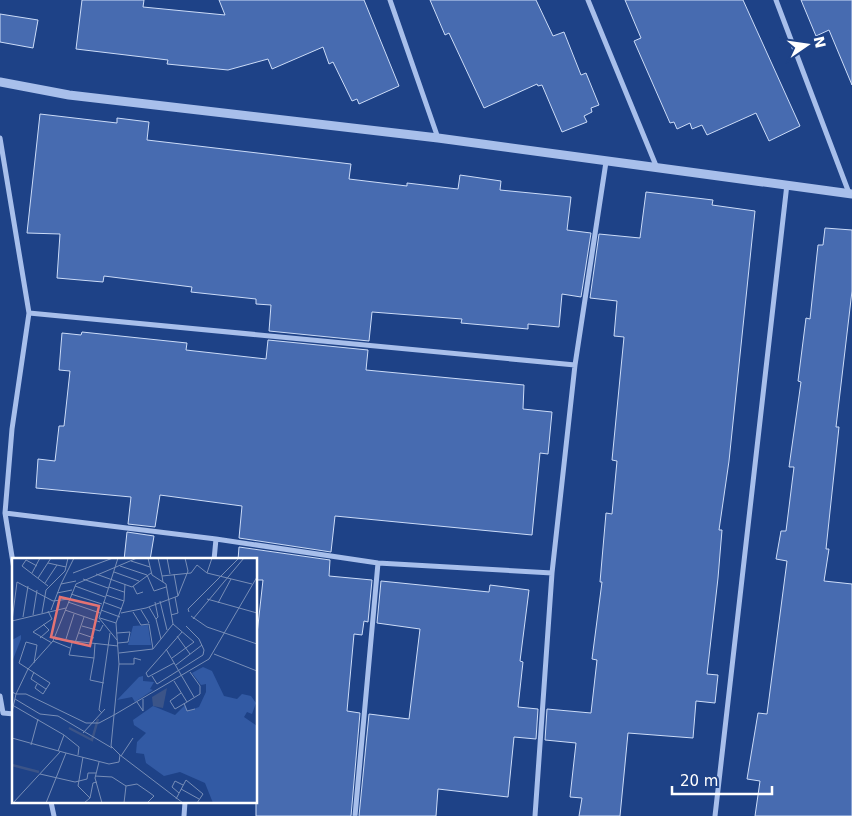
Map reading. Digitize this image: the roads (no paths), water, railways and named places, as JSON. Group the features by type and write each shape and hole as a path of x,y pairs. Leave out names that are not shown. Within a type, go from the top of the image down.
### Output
{"street":[{"path":"390,0 438,138"},
{"path":"588,0 657,168"},
{"path":"776,0 851,194"},
{"path":"0,82 69,94 438,138 851,194"},
{"path":"0,138 29,314 12,428 5,513 12,558"},
{"path":"535,816 552,573 575,365 606,162"},
{"path":"715,816 787,184"},
{"path":"29,314 575,365"},
{"path":"5,513 216,539 378,562 552,573"},
{"path":"214,558 216,539"},
{"path":"355,816 378,562"},
{"path":"0,696 3,713 12,714"}]}
